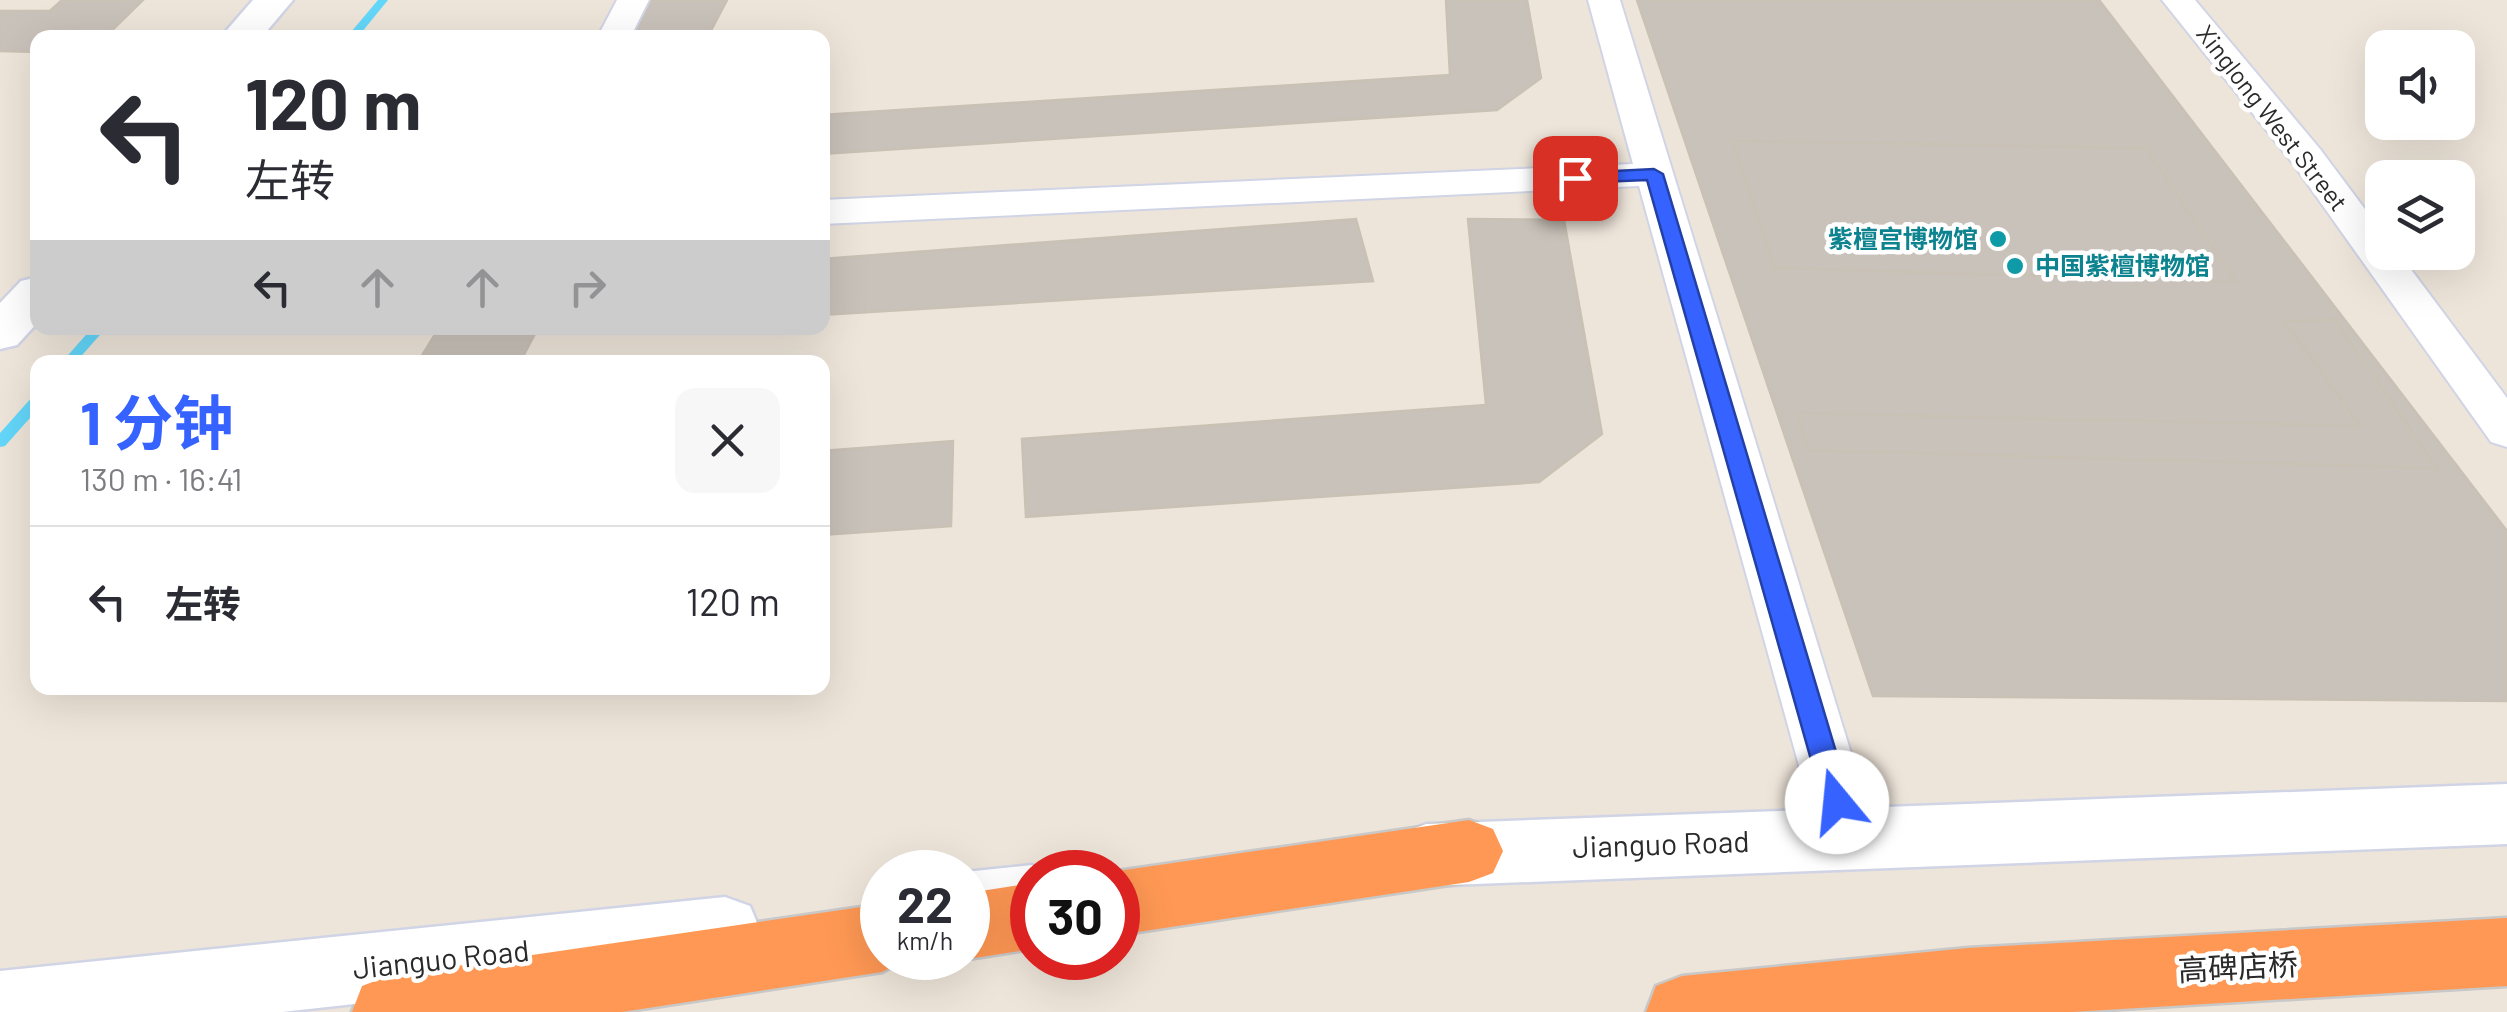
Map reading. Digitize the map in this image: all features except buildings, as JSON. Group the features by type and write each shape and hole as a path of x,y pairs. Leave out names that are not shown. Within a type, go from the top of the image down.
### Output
{"highway":[{"path":"1140,900 1469,851"},
{"path":"388,1012 860,941"},
{"name":"高碑店桥","path":"1682,1012 1968,983 2507,952"}],"main road":[{"path":"246,30 274,0"},
{"path":"280,30 307,0"},
{"path":"0,288 30,257"},
{"path":"0,333 30,301"},
{"name":"Jianguo Road","path":"1140,886 1469,851 2507,814"},
{"name":"Jianguo Road","path":"0,1007 860,915"}],"street":[{"path":"617,30 633,0"},
{"path":"1604,0 1848,838"},
{"name":"Xinglong West Street","path":"2178,0 2306,157 2507,431"},
{"path":"830,212 1654,174"}],"waterway":[{"path":"358,30 383,0"},
{"path":"75,355 93,335"},
{"path":"0,442 30,408"}],"place":[{"name":"紫檀宫博物馆","path":"1998,239"},
{"name":"中国紫檀博物馆","path":"2015,266"}],"route":[{"path":"1575,178 1654,174 1837,802"}]}
